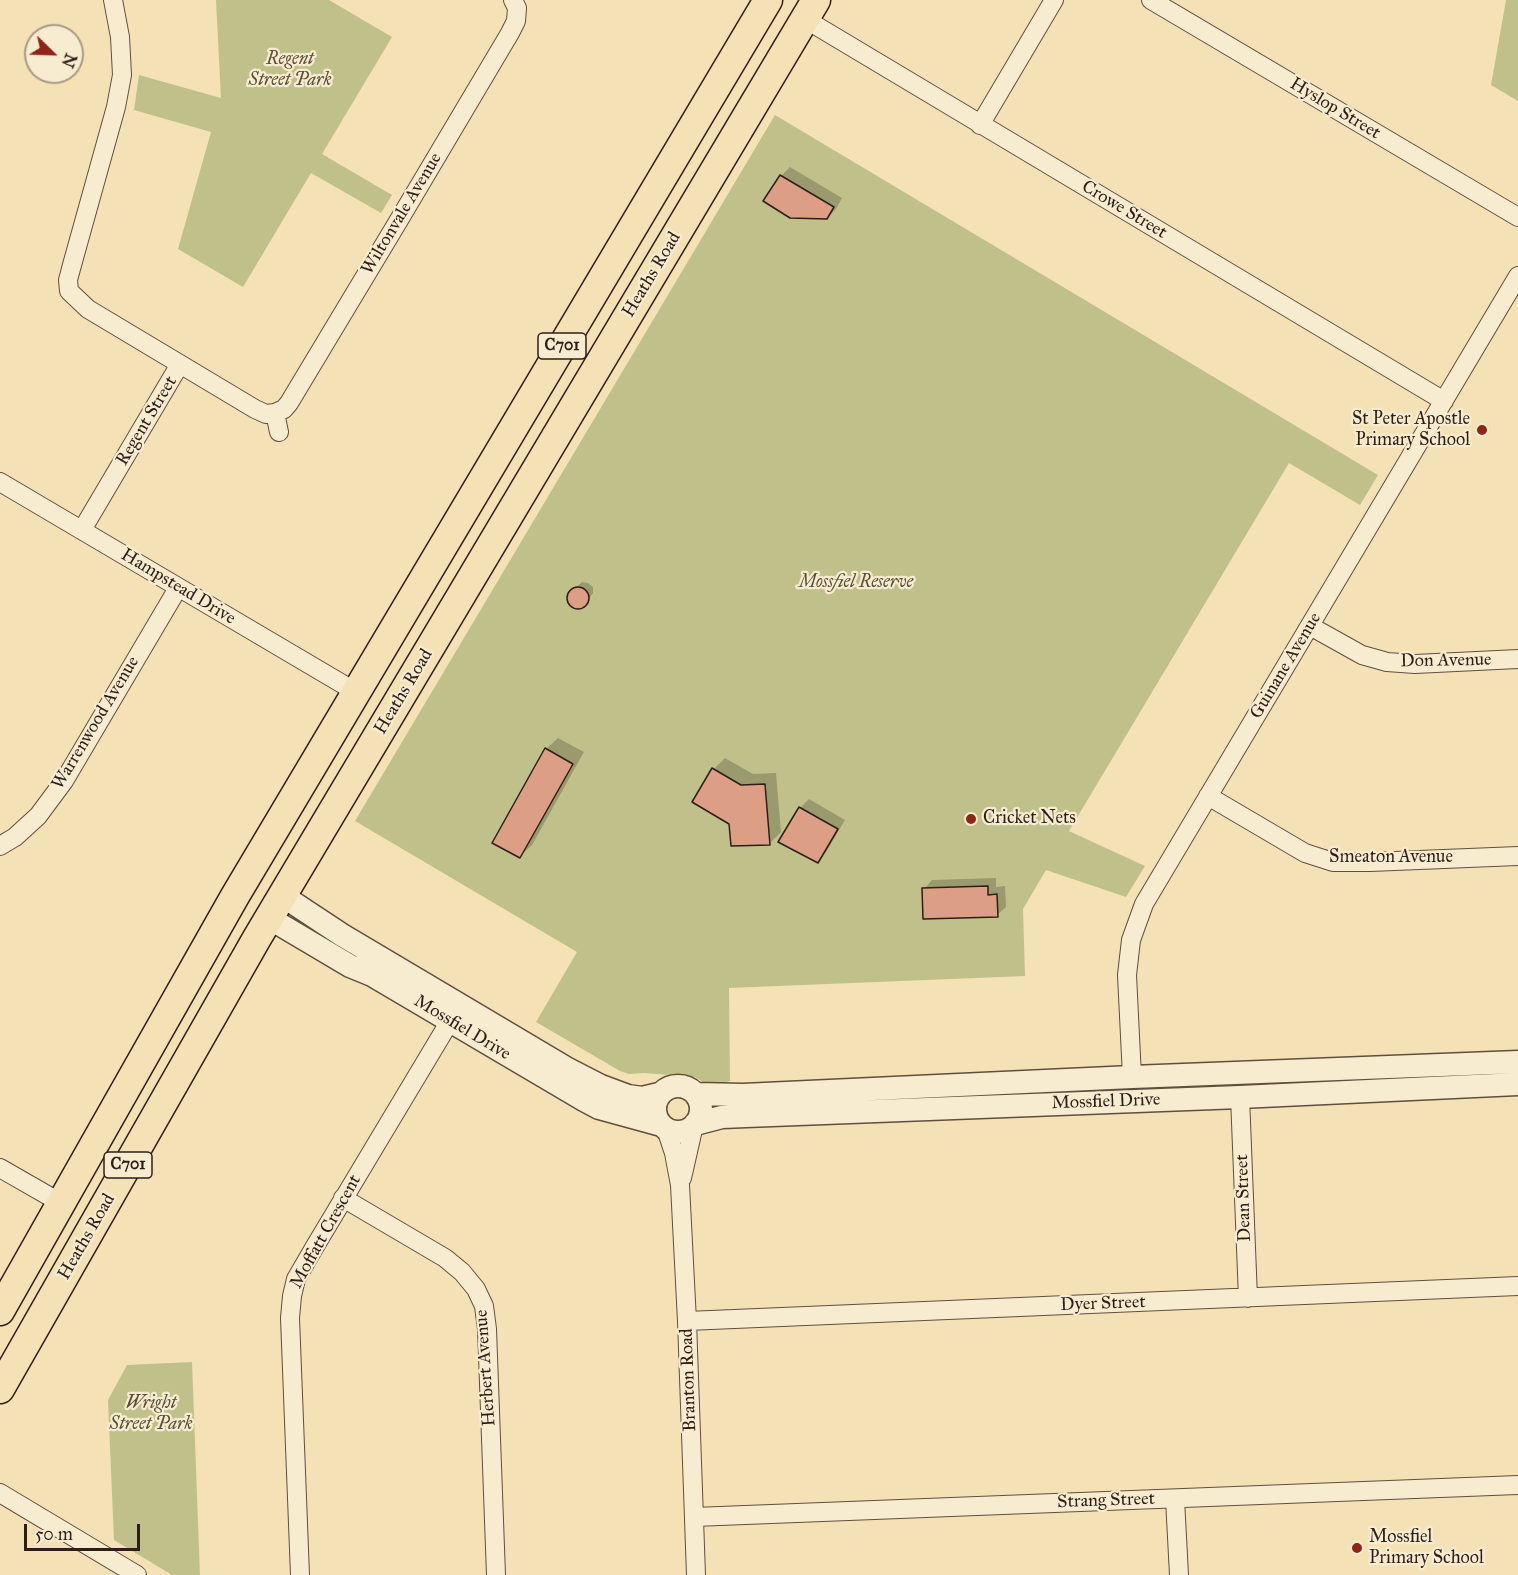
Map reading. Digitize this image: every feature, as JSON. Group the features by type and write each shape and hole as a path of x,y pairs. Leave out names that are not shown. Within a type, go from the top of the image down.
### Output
{"main road":[{"name":"C701","path":"0,1311 242,884 768,0"},
{"name":"Heaths Road","path":"0,1389 276,907 810,9"},
{"path":"356,693 392,713"},
{"path":"242,884 276,907"}],"street":[{"name":"Regent Street","path":"82,530 180,364 65,294 116,107 122,75 120,38 113,0"},
{"path":"980,125 1054,0"},
{"name":"Hyslop Street","path":"1151,0 1518,217"},
{"name":"Wiltonvale Avenue","path":"275,413 284,409 289,403 399,220 510,33 520,4"},
{"name":"Crowe Street","path":"810,9 980,125 1444,401"},
{"name":"Guinane Avenue","path":"1132,1077 1127,975 1131,940 1144,904 1518,276"},
{"path":"180,364 255,410 266,414 275,413 279,432"},
{"name":"Hampstead Drive","path":"0,482 356,693"},
{"name":"Warrenwood Avenue","path":"0,846 15,837 38,816 64,780 178,588"},
{"name":"Don Avenue","path":"1310,626 1362,655 1387,662 1415,664 1518,659"},
{"name":"Smeaton Avenue","path":"1208,796 1305,853 1334,861 1370,862 1518,856"},
{"name":"Mossfiel Drive","path":"276,907 342,935 598,1107 664,1127"},
{"name":"Mossfiel Drive","path":"454,1012 601,1086 642,1098 659,1094"},
{"name":"Moffatt Crescent","path":"300,1575 290,1318 296,1279 454,1012"},
{"name":"Mossfiel Drive","path":"696,1094 743,1095 1518,1062"},
{"name":"Mossfiel Drive","path":"695,1125 722,1117 1240,1098 1518,1084"},
{"path":"676,1085 688,1088 696,1094 701,1109 695,1125 680,1132 664,1127 655,1114 654,1107 659,1094 676,1085"},
{"name":"Dean Street","path":"1240,1098 1248,1298"},
{"name":"Branton Road","path":"680,1185 695,1125"},
{"name":"Branton Road","path":"664,1127 674,1153 680,1185 696,1575"},
{"path":"0,1167 61,1203"},
{"name":"Herbert Avenue","path":"343,1198 445,1258 462,1272 476,1289 484,1306 487,1329 496,1575"},
{"name":"Dyer Street","path":"687,1320 1518,1286"},
{"name":"Strang Street","path":"694,1517 1518,1485"},
{"path":"0,1493 137,1575"},
{"path":"1175,1499 1179,1575"}],"green space":[{"name":"Regent Street Park","path":"216,0 329,0 392,37 322,154 392,195 381,213 311,173 243,287 178,249 211,132 134,110 139,75 221,98"},
{"path":"1506,0 1518,0 1518,101 1491,85"},
{"name":"Mossfiel Reserve","path":"775,115 1378,475 1360,505 1289,463 1069,831 1145,866 1126,897 1046,870 1023,909 1025,976 729,988 730,1081 711,1087 695,1077 629,1074 620,1071 536,1022 577,952 355,821"},
{"name":"Wright Street Park","path":"192,1362 200,1575 172,1575 114,1540 108,1400 127,1365"}],"building":[{"path":"780,175 834,207 827,219 790,218 763,201"},
{"path":"578,587 586,590 589,598 586,606 578,609 570,606 567,598 570,590"},
{"path":"545,748 573,764 520,858 492,843"},
{"path":"712,768 741,785 765,784 770,845 731,846 729,824 692,802"},
{"path":"799,807 838,829 818,863 778,842"},
{"path":"988,886 988,895 997,894 998,917 923,919 922,888"}],"place":[{"name":"St Peter Apostle Primary School","path":"1482,430"},
{"name":"Cricket Nets","path":"971,819"},
{"name":"Mossfiel Primary School","path":"1357,1548"}]}
